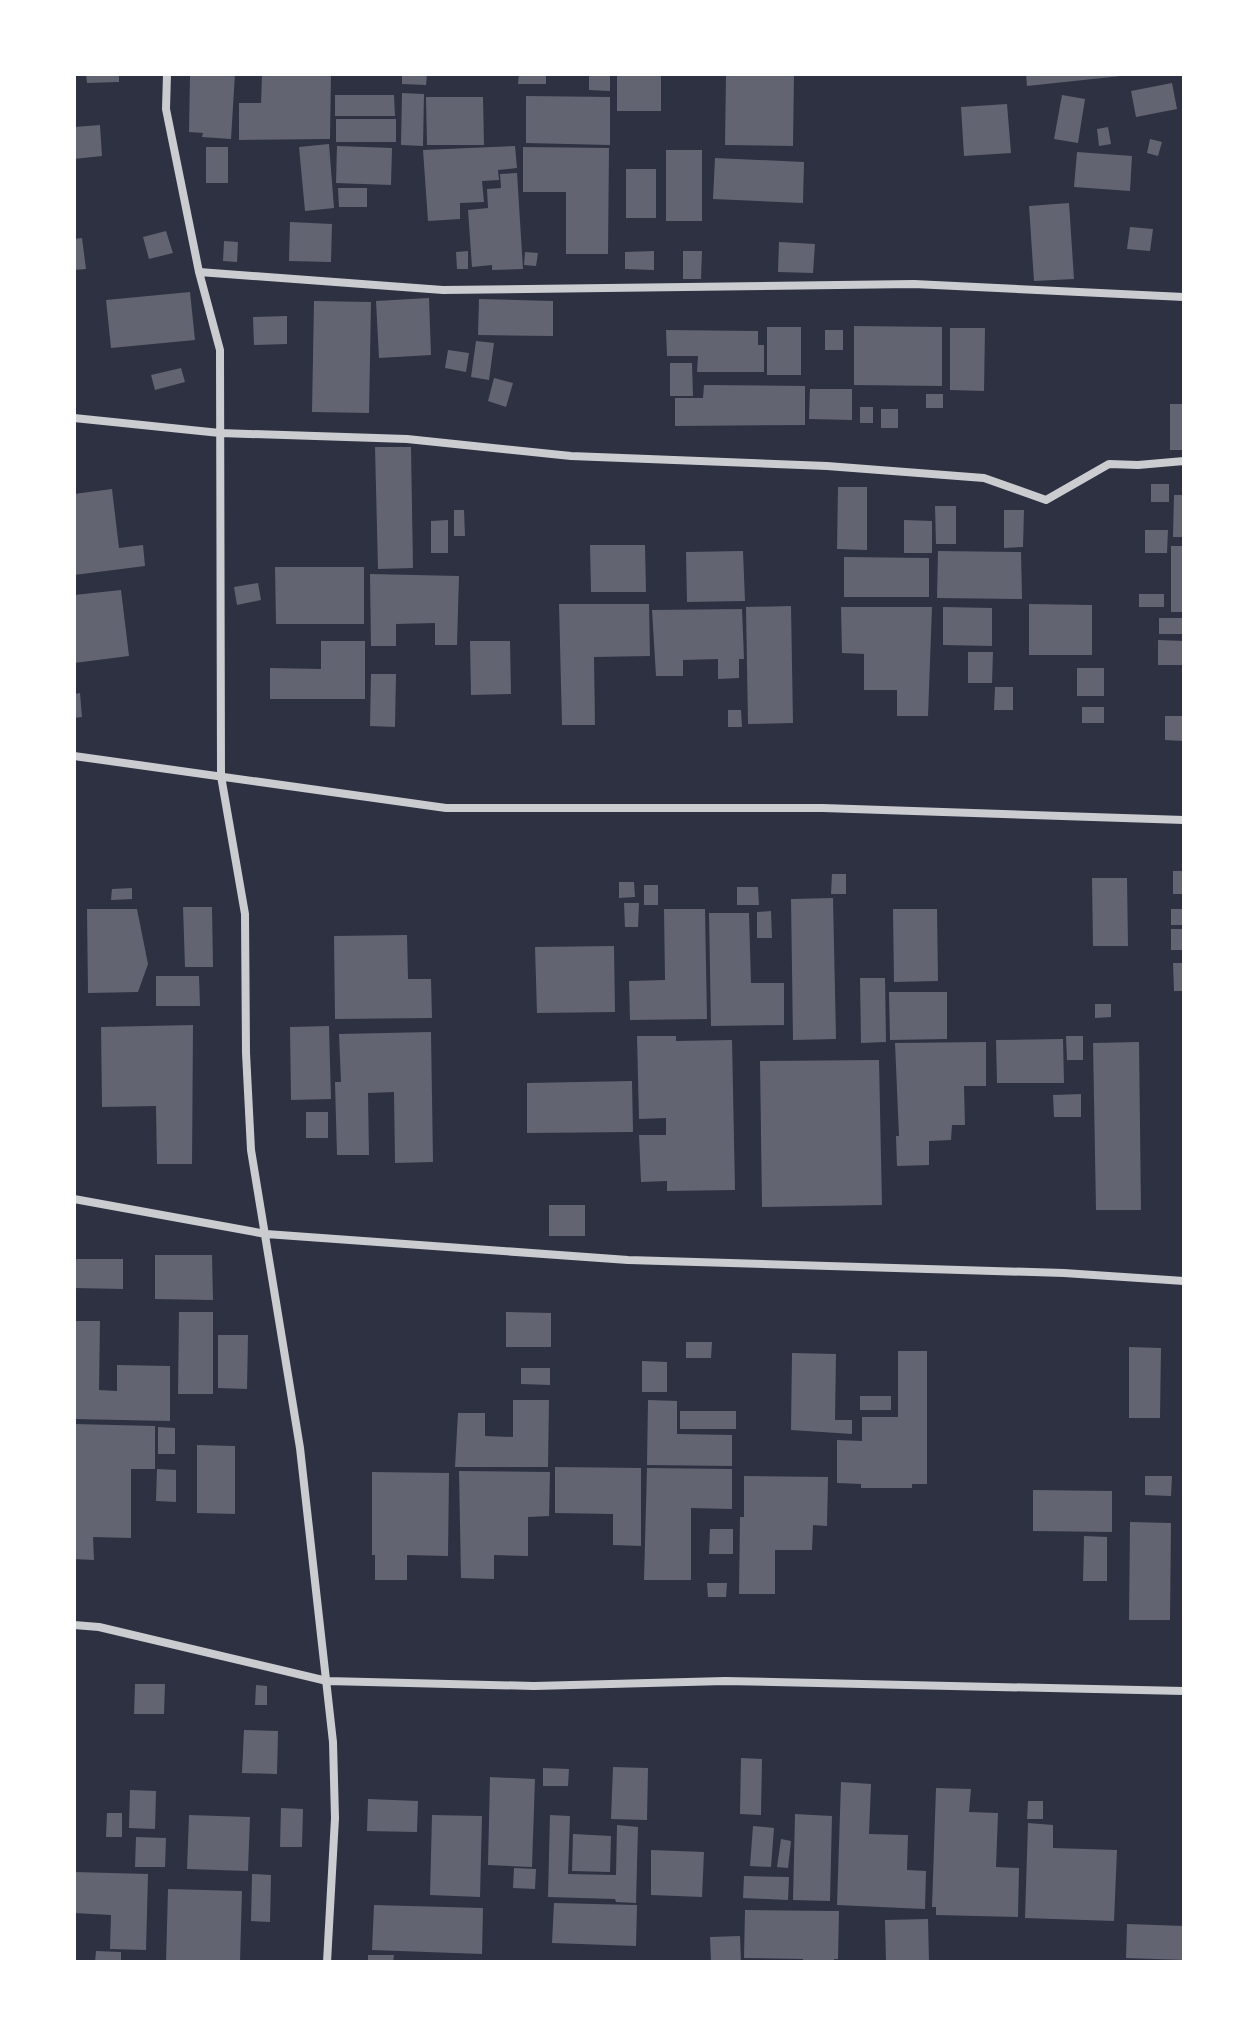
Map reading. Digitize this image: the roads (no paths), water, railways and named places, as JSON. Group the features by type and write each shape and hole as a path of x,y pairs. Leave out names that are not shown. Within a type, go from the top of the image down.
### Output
{"street":[{"path":"167,74 166,109 199,272 220,350 221,776 245,914 246,1053 251,1150 300,1448 333,1742 335,1818 327,1962"},
{"path":"199,272 443,290 914,284 1184,297"},
{"path":"74,418 220,433 407,439 571,456 696,459 984,478 1046,500 1109,464 1184,461"},
{"path":"74,756 446,808 823,808 1184,820"},
{"path":"74,1199 266,1234 628,1260 1064,1273 1184,1281"},
{"path":"74,1625 99,1627 327,1681 534,1686 725,1681 1184,1691"}]}
